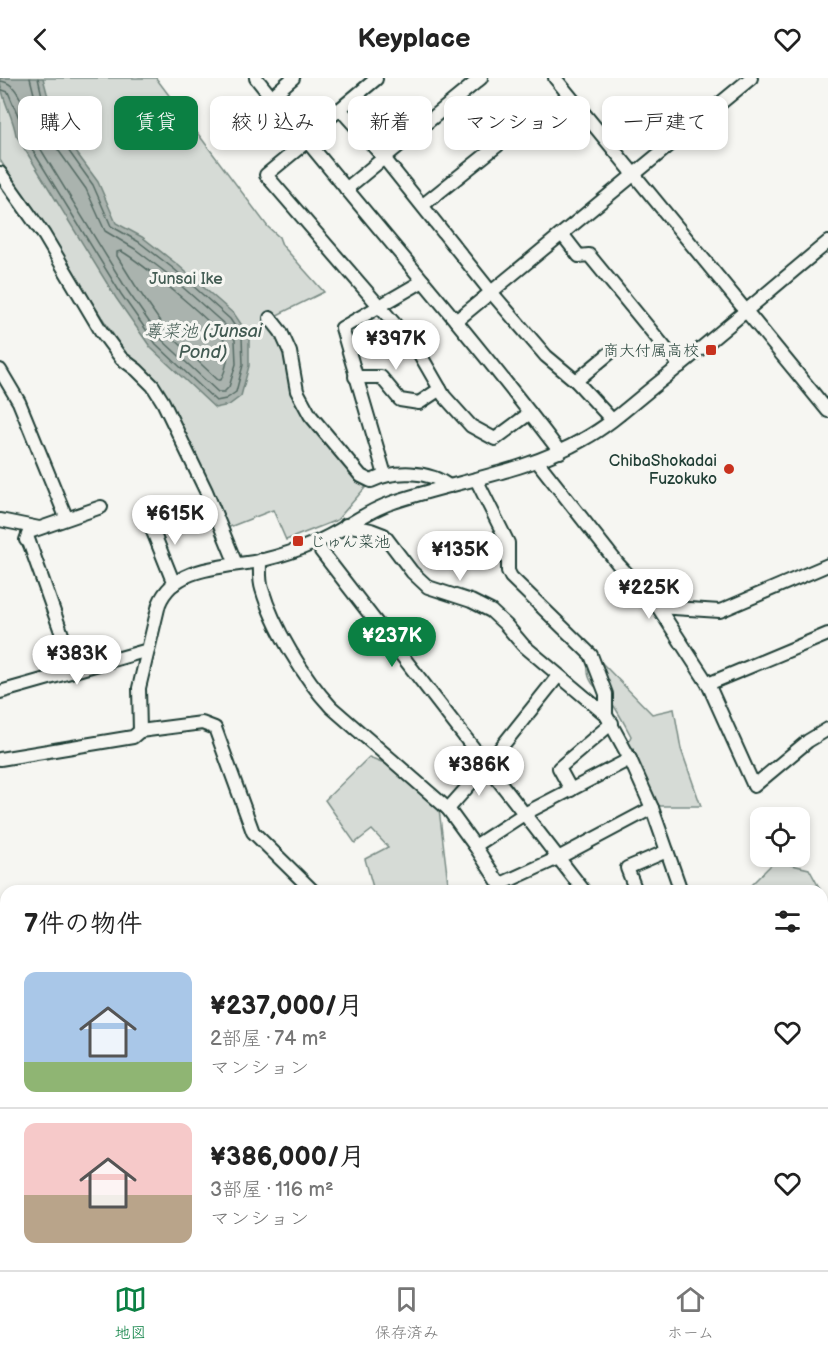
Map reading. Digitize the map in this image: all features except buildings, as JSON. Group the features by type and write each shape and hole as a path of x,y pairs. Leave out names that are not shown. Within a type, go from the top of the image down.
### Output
{"street":[{"path":"256,78 270,96"},
{"path":"272,96 292,78"},
{"path":"336,113 376,79 374,78"},
{"path":"346,189 481,78"},
{"path":"555,78 828,411"},
{"path":"456,321 751,78"},
{"path":"340,109 384,158 491,292 546,356 576,381 612,420"},
{"path":"294,150 266,175 418,351 440,389 471,426 495,439 530,412"},
{"path":"313,150 456,321 560,452"},
{"path":"423,205 492,150"},
{"path":"0,173 44,235 101,331 121,358 153,386 164,402 237,564"},
{"path":"0,195 10,188"},
{"path":"562,234 579,256 589,255 680,366"},
{"path":"140,731 138,694 148,650 161,599 174,584 194,573 260,560 315,543 388,503 537,461 586,439 680,366 828,242"},
{"path":"385,475 342,328 423,282"},
{"path":"270,318 281,332 290,352 297,391 309,415 361,476 371,481 385,475 403,473 439,478 449,486"},
{"path":"576,381 611,352"},
{"path":"0,370 19,402 66,517"},
{"path":"355,377 381,377 400,400 419,403 440,389"},
{"path":"537,461 618,564 658,607 708,684 753,786 808,741 828,729"},
{"path":"476,479 508,543 508,571 511,577 591,655 606,694 609,719 652,808 679,885"},
{"path":"75,671 27,539 29,532 66,517 101,507"},
{"path":"148,519 174,584"},
{"path":"0,520 39,528"},
{"path":"346,525 384,535 412,572 428,587 471,601 491,611 523,645 609,719"},
{"path":"321,551 579,885"},
{"path":"260,560 261,586 273,619 315,690 331,707 448,809 500,885"},
{"path":"658,607 720,611 828,565"},
{"path":"708,684 828,634"},
{"path":"0,692 148,650"},
{"path":"448,809 487,765 558,676"},
{"path":"571,790 559,768 609,719"},
{"path":"0,759 133,737 140,731 202,723 215,728 253,832 307,885"},
{"path":"475,846 524,814 630,759"},
{"path":"508,885 652,808"},
{"path":"634,885 627,868 667,851"}],"green space":[{"name":"Junsai Ike","path":"0,78 156,78 170,96 114,96 114,150 198,150 198,134 268,227 279,237 282,245 324,292 271,318 281,332 297,391 371,481 337,520 286,540 273,510 227,528 167,396 148,372 125,353 0,160"},
{"path":"602,663 652,714 674,709 681,749 701,806 659,806 628,743 631,736 624,723 609,699 588,675 588,669"},
{"path":"369,757 387,764 439,809 448,885 372,885 365,859 388,847 372,830 355,843 325,800"},
{"path":"769,867 800,867 809,869 818,885 751,885"}],"water":[{"name":"蓴菜池 (Junsai Pond)","path":"0,78 43,78 48,96 18,96 18,138 2,92"},
{"name":"蓴菜池 (Junsai Pond)","path":"25,150 75,150 98,182 116,223 142,237 235,315 249,336 249,366 241,396 229,405 215,408 151,348 116,298"}],"place":[{"name":"商大付属高校","path":"711,350"},
{"name":"ChibaShokadai Fuzokuko","path":"729,469"},
{"name":"じゅん菜池","path":"298,541"}]}
